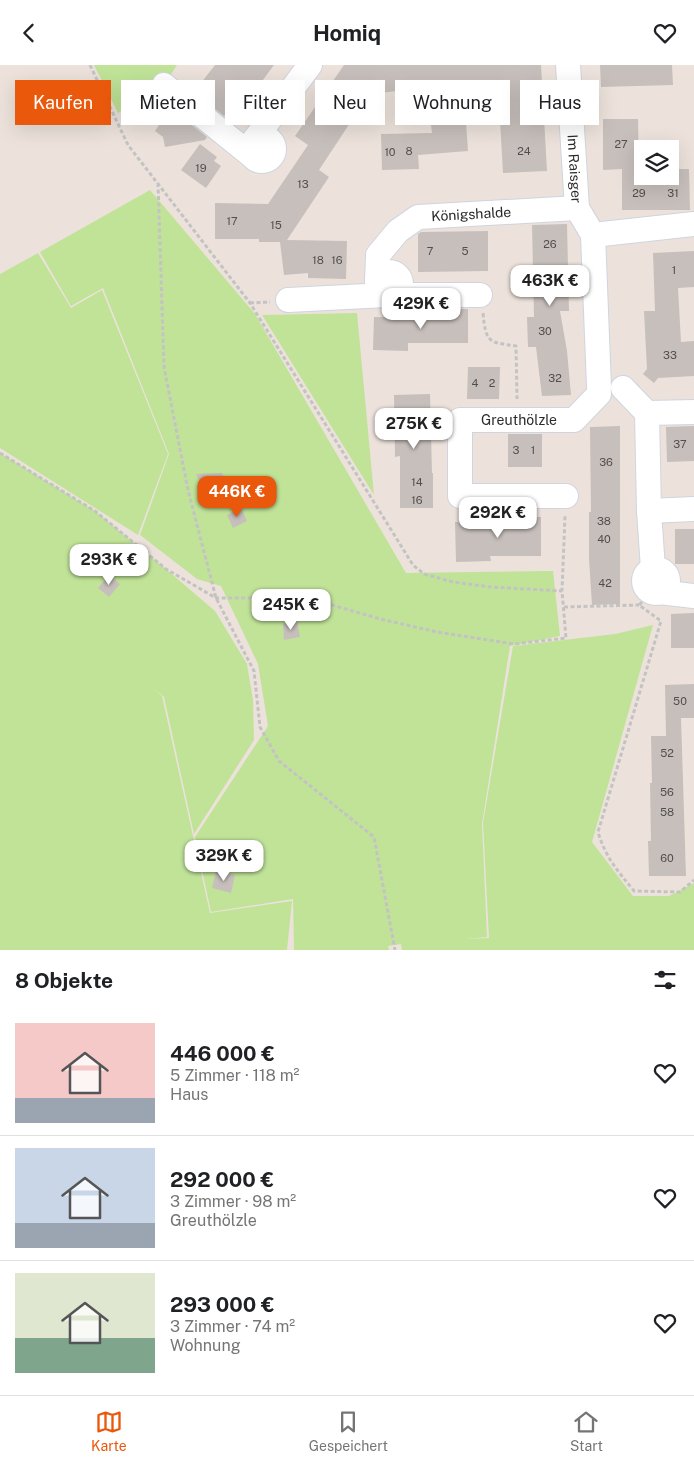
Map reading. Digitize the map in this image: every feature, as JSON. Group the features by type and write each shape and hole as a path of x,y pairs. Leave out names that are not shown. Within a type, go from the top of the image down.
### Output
{"street":[{"path":"215,121 254,148 310,65"},
{"name":"Im Raisger","path":"568,65 577,208 593,235 599,391"},
{"name":"Königshalde","path":"385,290 378,255 398,231 418,217 577,208"},
{"path":"593,235 694,224"},
{"path":"288,300 385,290 480,295"},
{"path":"599,391 602,399 614,402 620,399 623,388 646,413 653,569 647,572 644,584 650,597 694,596"},
{"name":"Greuthölzle","path":"566,496 460,496 460,421 574,419 599,391"},
{"path":"646,413 694,412"},
{"path":"649,511 694,509"}],"path":[{"path":"90,65 128,145 250,303 413,565 424,574 453,582 490,587 562,591"},
{"path":"158,183 164,367 188,490 216,598 254,671 260,727 279,761 374,837 394,950"},
{"path":"480,295 485,331 489,339 496,343 516,346 518,420"},
{"path":"0,453 95,511 166,569 216,598 308,598 436,632 514,644 566,638 562,591 566,496"},
{"path":"564,607 650,597 661,621 598,832 603,849 613,866 634,891 680,892 694,880"}],"green space":[{"path":"94,65 177,65 167,80 121,80 121,111 118,113 111,99 111,80 102,80"},
{"path":"150,190 255,314 406,573 553,571 560,636 510,646 482,824 487,937 466,939 489,938 483,823 513,646 615,634 653,625 592,842 633,896 669,896 694,883 694,950 402,950 401,944 388,946 389,950 294,950 293,899 211,912 195,837 268,726 258,664 221,586 197,579 140,535 169,454 103,288 71,306 40,252"},
{"path":"38,253 71,308 102,290 168,454 138,535 0,448 0,274"},
{"path":"357,313 374,495 262,315"},
{"path":"0,453 95,511 166,569 215,611 247,664 253,700 254,740 194,834 164,697 151,686 162,696 210,913 292,901 287,950 0,950"}],"building":[{"path":"215,65 274,65 263,80 225,80 224,116 215,109 215,80 203,80"},
{"path":"344,65 541,65 542,80 520,80 520,125 544,125 547,171 503,173 500,125 510,125 510,80 395,80 395,91 385,92 385,80 334,80"},
{"path":"600,65 672,65 673,85 601,87"},
{"path":"315,107 315,125 349,125 319,170 329,177 287,240 347,241 346,279 308,278 308,273 284,275 280,242 259,242 259,239 215,239 215,203 268,204 308,145 295,136 303,125 305,125 305,122"},
{"path":"603,119 638,119 638,140 634,140 634,185 679,185 679,169 689,169 690,210 622,210 622,169 603,170"},
{"path":"159,125 192,125 207,137 205,140 165,147 163,137 155,131"},
{"path":"431,125 466,125 468,151 418,155 419,169 382,170 381,134 432,133"},
{"path":"200,144 217,157 214,161 221,166 206,188 181,170"},
{"path":"567,224 569,311 560,311 567,351 571,395 542,396 536,347 528,347 527,317 534,317 532,225"},
{"path":"488,231 488,271 418,272 418,234 421,232"},
{"path":"694,251 694,287 678,288 681,342 694,341 694,376 658,378 654,383 643,374 647,369 644,311 655,311 653,253"},
{"path":"424,309 468,309 468,343 408,343 408,351 373,350 374,317 424,318"},
{"path":"468,367 500,367 499,399 467,399"},
{"path":"430,394 433,508 400,508 400,456 395,457 394,395"},
{"path":"620,426 620,604 592,605 589,559 589,512 591,512 590,427"},
{"path":"694,426 694,461 667,462 666,427"},
{"path":"508,434 542,434 542,467 508,467"},
{"path":"222,473 231,494 209,503 196,474"},
{"path":"241,508 247,521 233,528 227,515"},
{"path":"508,517 541,517 541,556 490,556 491,561 456,562 455,522 508,521"},
{"path":"675,529 694,529 694,564 675,564"},
{"path":"109,575 120,584 109,597 98,588"},
{"path":"694,613 694,648 671,648 671,614"},
{"path":"297,621 300,637 284,640 283,624"},
{"path":"694,684 694,718 681,718 686,876 649,876 648,841 651,841 650,783 652,783 651,736 666,736 665,685"},
{"path":"216,871 235,875 231,893 212,888"}]}
